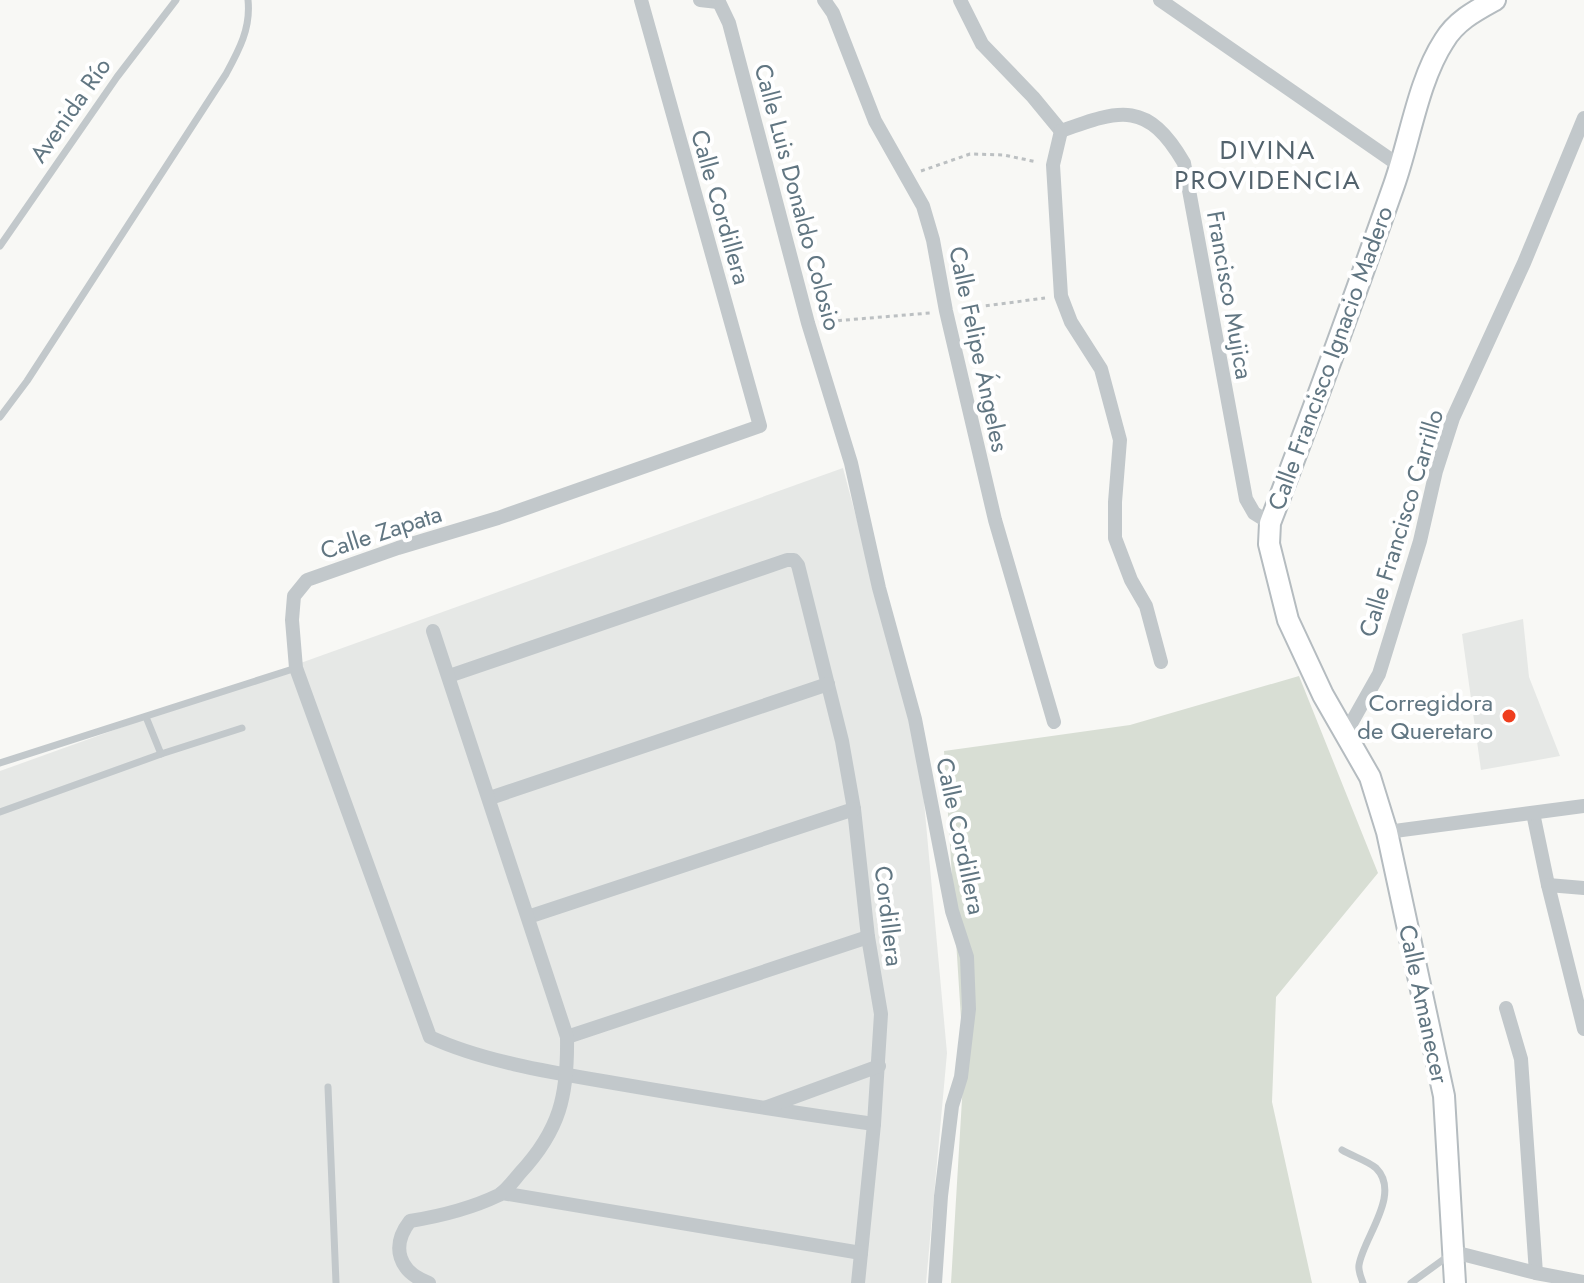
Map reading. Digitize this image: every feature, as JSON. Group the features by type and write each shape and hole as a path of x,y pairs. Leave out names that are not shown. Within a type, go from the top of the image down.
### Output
{"main road":[{"name":"Calle Francisco Ignacio Madero","path":"1344,736 1288,620 1269,544 1270,523 1340,338 1430,69 1454,26 1495,0"},
{"name":"Calle Amanecer","path":"1344,736 1370,777 1387,832 1444,1096 1455,1283"}],"street":[{"name":"Calle Cordillera","path":"641,0 760,426"},
{"path":"700,0 718,1"},
{"name":"Calle Felipe Ángeles","path":"824,0 833,13 875,121 923,206 995,520 1054,722"},
{"path":"960,0 982,44 1061,131 1053,165 1061,296 1071,322 1101,369 1117,426 1120,440 1115,538 1131,580 1146,606 1161,662"},
{"path":"1160,0 1400,166"},
{"name":"Calle Luis Donaldo Colosio","path":"718,1 729,23 832,405"},
{"name":"Francisco Mujica","path":"1061,131 1105,115 1129,114 1146,120 1170,137 1184,163 1246,499 1254,513 1270,523"},
{"name":"Calle Francisco Carrillo","path":"1344,736 1379,674 1420,541 1436,471 1453,418 1536,234 1584,118"},
{"name":"Calle Cordillera","path":"832,405 851,463 879,588 915,719 952,911 967,957 969,1009 961,1077 952,1106 935,1283"},
{"name":"Calle Zapata","path":"568,1075 454,1048 430,1037 296,668 292,620 294,596 307,580 498,518 760,426"},
{"name":"Cordillera","path":"449,676 787,560 794,560 798,565 842,741 881,1014 879,1066 858,1283"},
{"path":"429,1283 406,1269 400,1256 402,1232 410,1221 448,1215 502,1193 532,1161 555,1126 568,1075 567,1037 433,631"},
{"path":"490,798 828,684"},
{"path":"1387,832 1584,806"},
{"path":"528,917 854,809"},
{"path":"1533,813 1548,885 1584,1022"},
{"path":"1548,885 1584,888"},
{"path":"567,1037 868,937"},
{"path":"1506,1008 1521,1059 1536,1273"},
{"path":"762,1109 879,1066"},
{"path":"568,1075 762,1109 874,1124"},
{"path":"502,1193 861,1253"},
{"path":"1454,1252 1584,1282"}],"lane":[{"name":"Avenida Río","path":"0,246 117,77 176,0"},
{"path":"0,417 27,381 226,74 242,44 250,15 248,0"},
{"path":"0,763 296,668"},
{"path":"146,717 161,754"},
{"path":"0,812 242,728"},
{"path":"328,1087 336,1283"},
{"path":"1342,1150 1377,1169 1385,1187 1381,1215 1364,1248 1358,1268 1363,1283"},
{"path":"1411,1283 1454,1252"}],"path":[{"path":"906,177 970,154 1004,155 1053,165"}],"shaded area":[{"path":"843,468 920,758 947,1053 926,1283 0,1283 0,771"},
{"name":"Corregidora de Queretaro","path":"1523,619 1529,677 1560,756 1481,770 1462,634"},
{"path":"1299,676 1378,873 1276,997 1272,1102 1312,1283 951,1283 964,1066 944,751 1130,725"}],"place":[{"name":"Corregidora de Queretaro","path":"1509,716"}],"district":[{"name":"DIVINA PROVIDENCIA","path":"1268,165"}]}
